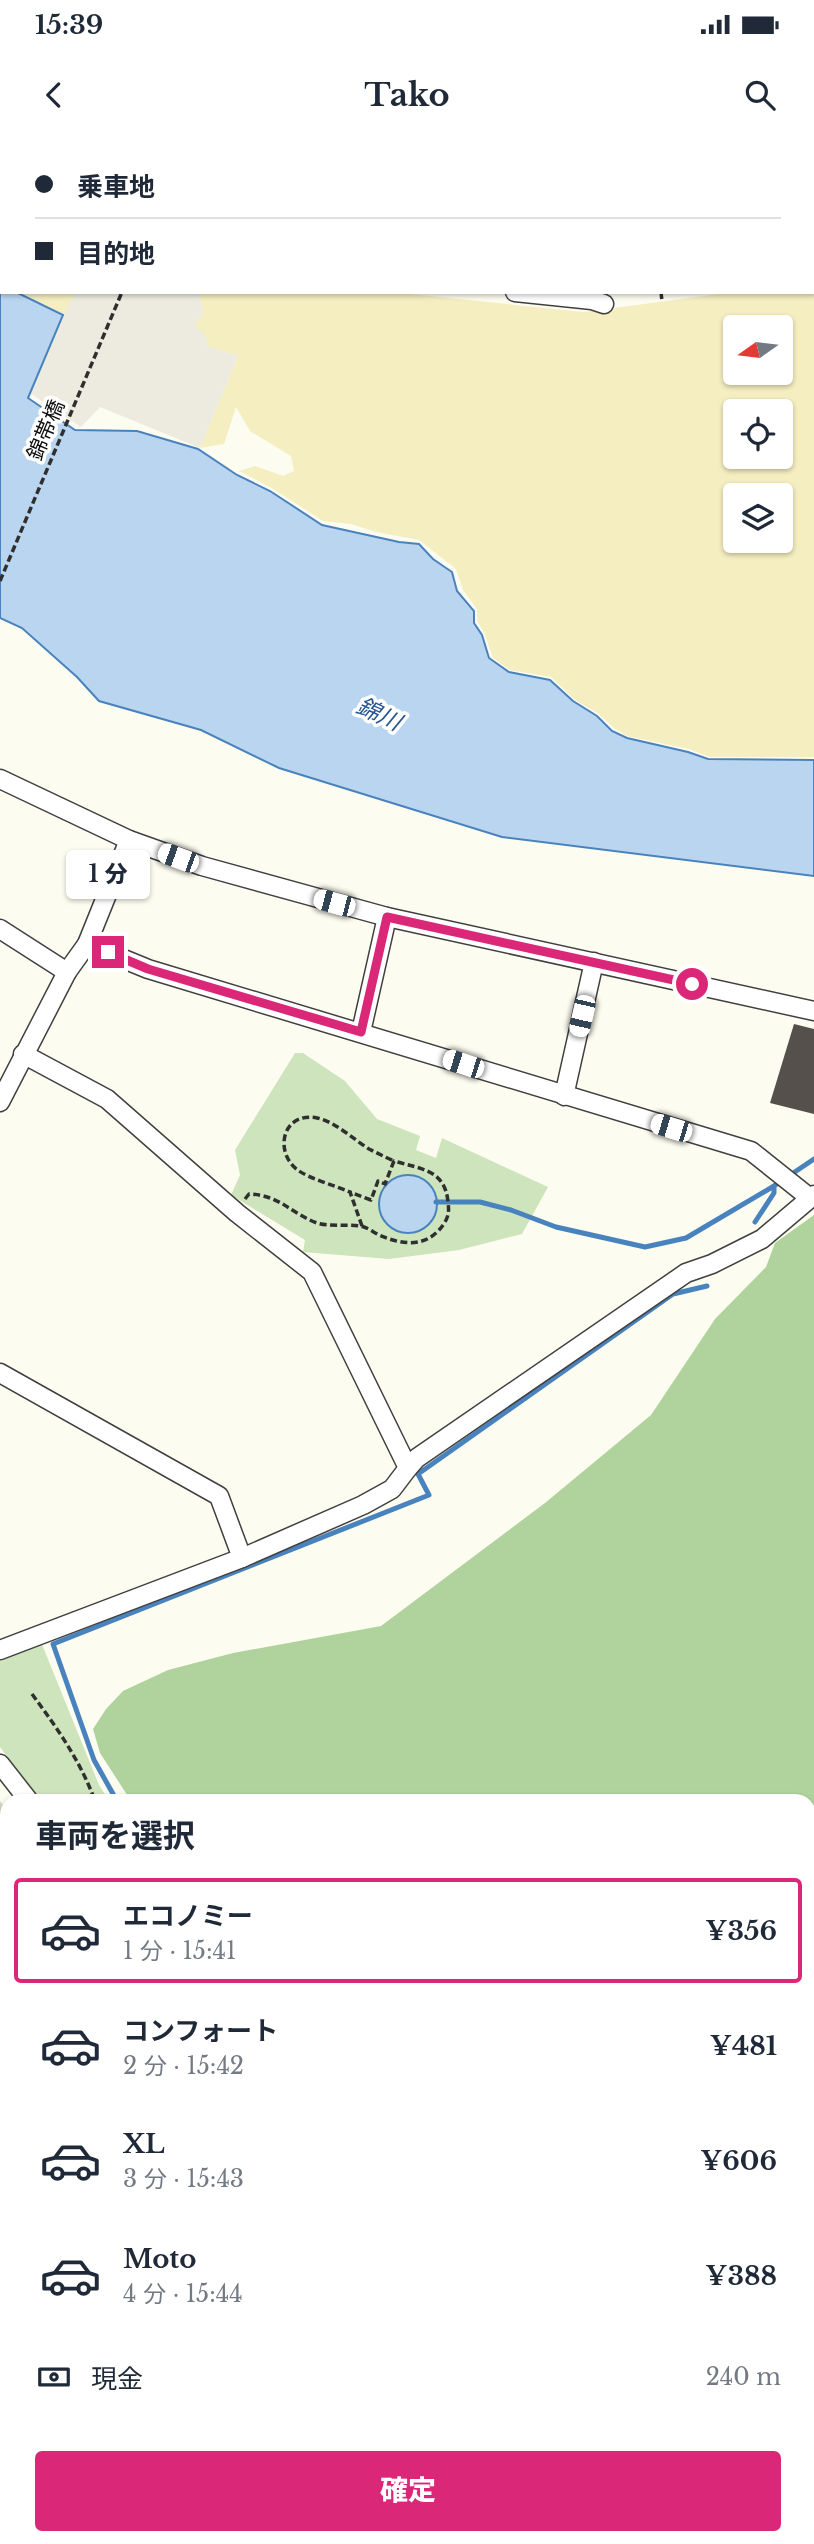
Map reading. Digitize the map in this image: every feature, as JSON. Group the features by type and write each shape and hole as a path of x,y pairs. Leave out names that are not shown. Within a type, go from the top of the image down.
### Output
{"street":[{"path":"534,294 592,300 604,304"},
{"path":"0,779 129,840 202,866 387,917 814,1011"},
{"path":"0,1102 67,972 87,944 129,840"},
{"path":"361,1032 387,917"},
{"path":"0,929 67,972"},
{"path":"0,1650 242,1558 363,1505 392,1489 417,1458 687,1273 712,1264 762,1239 812,1197 751,1152 148,969 87,944"},
{"path":"564,1096 594,962"},
{"path":"23,1054 107,1099 237,1213 312,1272 408,1468"},
{"path":"0,1373 219,1496 242,1558"},
{"path":"0,1764 24,1794"}],"path":[{"name":"錦帯橋","path":"0,581 121,294"},
{"path":"662,294 662,301"},
{"path":"237,1213 249,1194 266,1195 320,1224 362,1226 382,1236 419,1244 434,1237 449,1212 447,1191 441,1179 371,1150 325,1120 302,1118 290,1124 285,1135 284,1150 288,1160 299,1171 370,1200 378,1181 385,1184 394,1161"},
{"path":"349,1192 362,1226"},
{"path":"32,1694 66,1741 92,1794"}],"green space":[{"path":"295,1053 303,1053 345,1081 377,1119 420,1136 416,1150 436,1158 442,1138 548,1187 522,1234 459,1250 389,1259 303,1252 305,1240 231,1195 240,1175 235,1150"},
{"path":"814,1215 814,1794 126,1794 100,1753 93,1729 106,1709 123,1691 168,1670 233,1653 381,1626 545,1503 651,1415 715,1319 766,1267 775,1243"},
{"path":"41,1642 105,1794 35,1794 0,1747 0,1658"}],"sand":[{"path":"23,294 75,294 64,315"},
{"path":"199,294 409,294 584,312 719,294 814,294 814,757 710,757 689,749 627,736 599,714 575,700 551,677 510,670 493,658 477,621 477,609 463,590 456,569 419,540 351,524 323,521 270,487 239,471 255,466 283,476 294,471 291,456 250,431 236,407 224,444 200,448 238,356 207,346 195,325 203,314"}],"shaded area":[{"path":"75,294 199,294 203,314 195,325 206,336 207,346 238,356 200,448 100,407 81,427 31,394"}],"water":[{"name":"錦川","path":"0,294 20,294 63,315 28,398 75,430 137,431 198,449 322,525 419,544 433,559 452,572 457,591 474,611 474,623 482,635 489,658 509,672 550,680 612,731 627,738 708,759 814,760 814,876 502,837 279,768 201,730 99,701 77,677 22,628 0,618"},
{"path":"408,1175 424,1180 432,1188 437,1204 432,1220 424,1228 408,1233 392,1228 384,1220 379,1204 384,1188 392,1180"}],"building":[{"path":"794,1024 814,1029 814,1114 770,1103"}],"waterway":[{"path":"436,1202 480,1202 556,1227 645,1247 686,1238 814,1159"},
{"path":"755,1222 774,1193 774,1186"},
{"path":"113,1794 94,1760 53,1644 429,1495 418,1474 673,1294 707,1286"}],"route":[{"path":"108,952 148,969 361,1032 387,917 692,984"}]}
